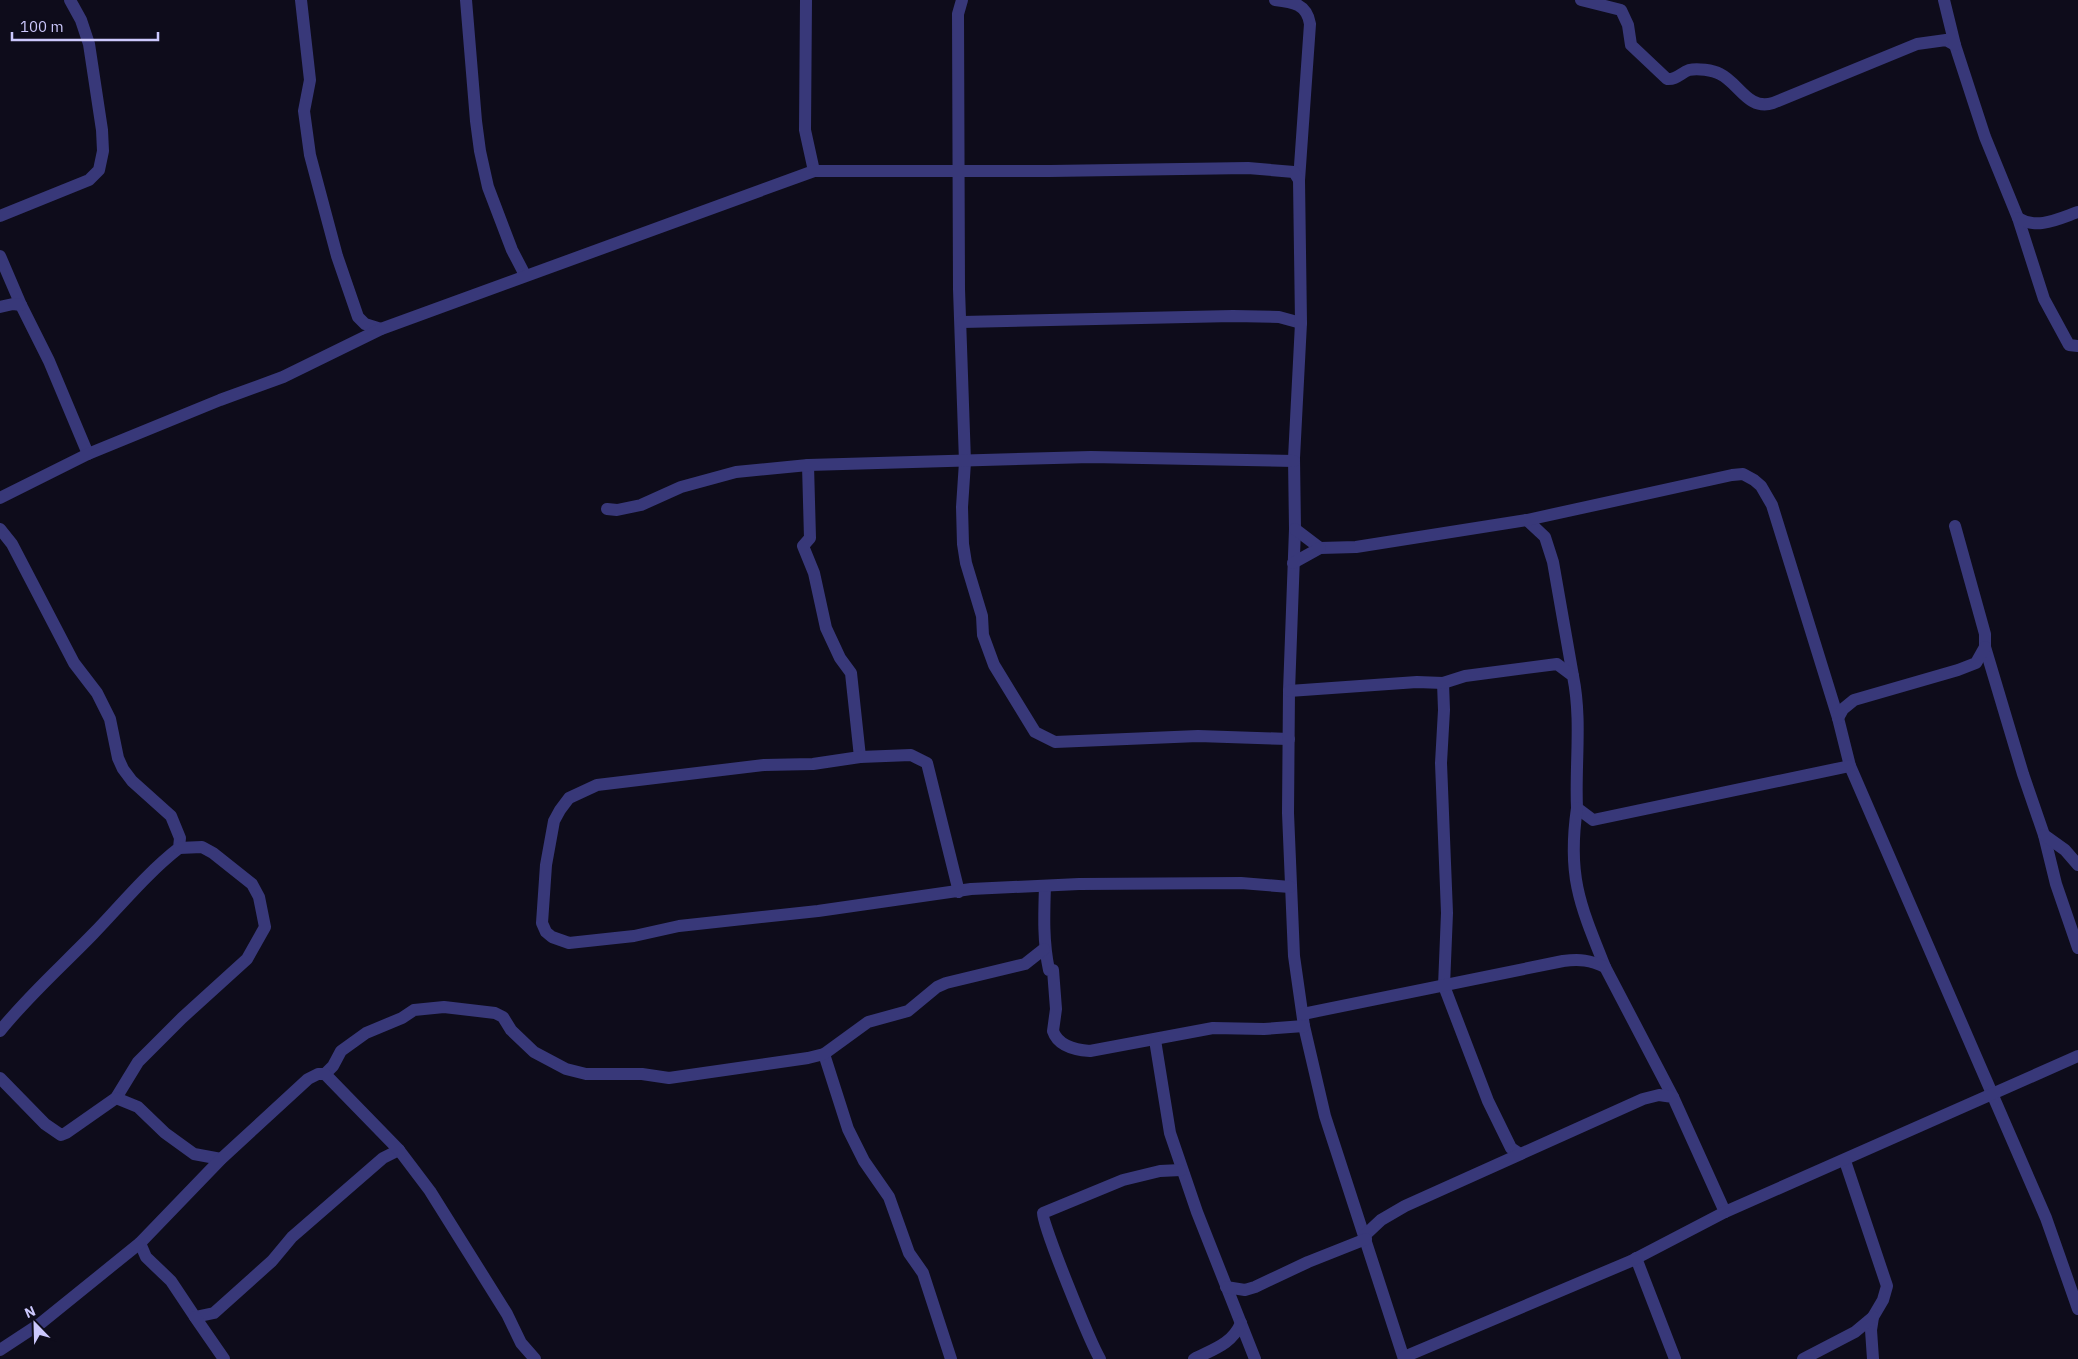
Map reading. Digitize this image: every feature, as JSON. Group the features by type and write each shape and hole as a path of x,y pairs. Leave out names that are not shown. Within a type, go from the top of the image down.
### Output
{"street":[{"path":"0,216 89,180 99,170 103,151 93,67 81,20 70,0"},
{"path":"300,0 310,80 304,112 316,183 337,256 358,317 365,324 381,329"},
{"path":"466,0 476,121 482,161 488,187 512,250 525,275"},
{"path":"806,0 805,130 814,171"},
{"path":"962,0 958,14 960,159 958,171 965,462 962,507 963,544 966,563 982,616 983,635 994,666 1035,732 1055,742 1198,736 1289,740"},
{"path":"1275,0 1302,6 1306,10 1310,24 1299,180 1301,323 1294,461 1295,529 1289,691 1290,887 1294,956 1303,1020 1325,1116 1404,1358 1636,1258 1725,1212 1845,1161 2078,1056"},
{"path":"1581,0 1621,10 1628,25 1632,45 1667,79 1672,79 1690,70 1714,72 1730,80 1752,101 1762,105 1772,104 1917,44 1946,40 1955,45"},
{"path":"1944,0 1955,45 1985,137 2018,218 2044,299 2069,345 2078,346"},
{"path":"0,498 88,454 220,400 283,377 381,329 814,171 1248,168 1294,172 1299,180"},
{"path":"2018,218 2026,223 2034,224 2078,212"},
{"path":"0,256 21,305 49,361 88,454"},
{"path":"0,307 13,304 21,305"},
{"path":"962,322 1140,320 1233,316 1279,317 1301,323"},
{"path":"607,509 617,510 641,505 681,488 736,472 808,465 1092,457 1294,461"},
{"path":"808,465 810,538 803,546 814,573 826,628 840,658 851,673 860,756"},
{"path":"1294,563 1320,548 1356,547 1527,520 1732,475 1743,474 1761,486 1772,505 1838,718 1850,766 2046,1218 2078,1308"},
{"path":"1545,537 1552,514"},
{"path":"1527,520 1545,537 1553,562 1573,676 1579,721 1577,808 1573,833 1573,869 1582,909 1605,967 1672,1097 1725,1212"},
{"path":"1955,526 1985,634 1986,647 2023,774 2044,835 2056,884 2078,948"},
{"path":"0,529 12,544 74,663 97,693 110,718 118,758 123,769 132,781 171,816 177,826 180,838 179,848"},
{"path":"1295,529 1320,548"},
{"path":"1838,718 1843,709 1854,700 1958,670 1976,662 1986,647"},
{"path":"1289,691 1417,682 1443,683 1464,676 1557,664 1569,653"},
{"path":"1557,664 1573,676"},
{"path":"1443,683 1442,763 1447,913 1444,986 1488,1101 1513,1154"},
{"path":"958,892 927,763 911,755 860,756 813,764 764,765 597,786 569,798 554,821 542,904 542,923 546,932 570,943 634,936 679,926 958,892 971,889 1045,886 1241,884 1290,887"},
{"path":"1573,833 1593,820 1850,766"},
{"path":"1577,808 1593,820"},
{"path":"2044,835 2066,850 2078,865"},
{"path":"0,1031 24,1001 94,933 121,902 179,848 202,847 213,853 252,884 258,897 265,927 247,959 182,1018 138,1062 116,1098 61,1134 46,1124 0,1078"},
{"path":"1045,886 1043,910 1044,948 1049,970 1053,970 1056,1009 1053,1031 1060,1042 1078,1050 1090,1052 1213,1028 1264,1029 1444,986 1582,959 1605,967"},
{"path":"0,1350 41,1323 140,1243 221,1159 308,1079 318,1074 325,1074 333,1066 341,1051 366,1033 402,1018 414,1010 444,1007 495,1013 503,1017 511,1030 534,1052 566,1069 586,1074 642,1074 669,1078 824,1054 868,1022 908,1012 937,987 946,982 1025,964 1044,948"},
{"path":"1155,1040 1164,1104 1181,1170 1253,1353"},
{"path":"824,1054 848,1128 864,1161 889,1197 910,1253 924,1273 951,1359"},
{"path":"325,1074 399,1150 430,1191 506,1314 521,1343 535,1359"},
{"path":"1226,1287 1245,1290 1275,1279 1308,1262 1366,1237 1395,1212 1513,1154 1643,1099 1659,1095 1672,1097"},
{"path":"116,1098 138,1107 182,1147 194,1154 221,1159"},
{"path":"195,1317 214,1313 272,1261 292,1237 383,1158 399,1150"},
{"path":"1803,1359 1855,1332 1872,1317 1883,1300 1887,1286 1845,1161"},
{"path":"1100,1359 1079,1314 1063,1267 1044,1224 1043,1213 1124,1180 1160,1171 1181,1170"},
{"path":"140,1243 146,1257 171,1281 224,1359"},
{"path":"1636,1258 1675,1359"},
{"path":"1234,1306 1245,1290"},
{"path":"1872,1317 1873,1359"},
{"path":"1194,1359 1226,1344 1236,1335 1241,1323"},
{"path":"1226,1344 1253,1353"}]}
